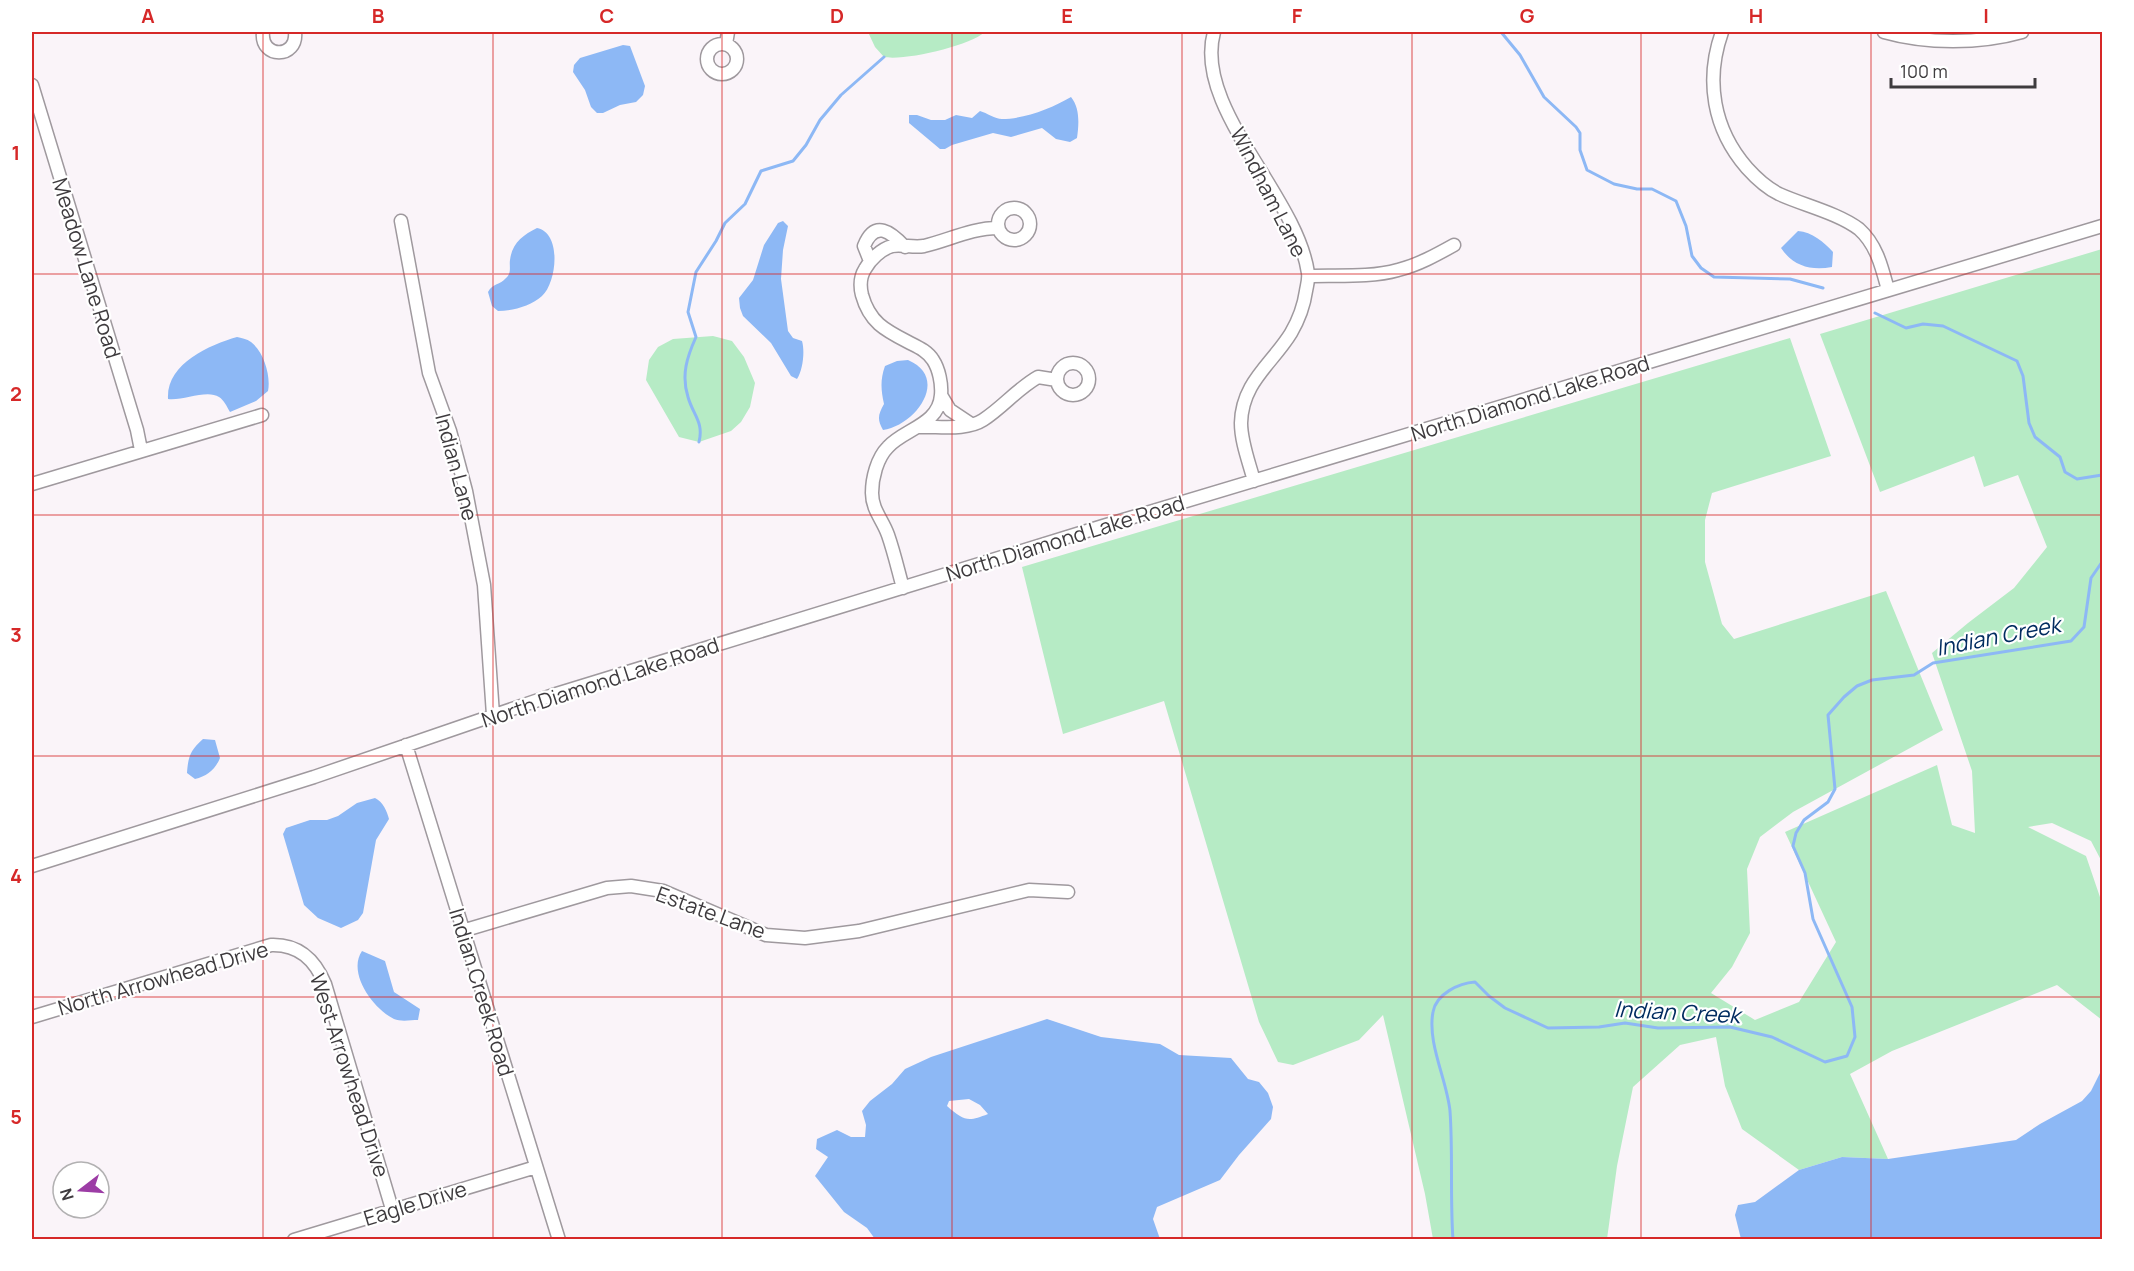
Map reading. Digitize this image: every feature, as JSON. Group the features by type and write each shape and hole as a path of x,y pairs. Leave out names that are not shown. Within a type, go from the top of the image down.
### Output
{"street":[{"path":"263,32 264,43 271,51 277,52 292,47 296,32"},
{"name":"Windham Lane","path":"1215,32 1211,62 1214,78 1226,107 1295,232 1306,259 1308,276 1304,301 1290,334 1252,383 1245,399 1241,422 1242,435 1254,481"},
{"path":"1722,32 1716,51 1713,76 1714,102 1718,121 1728,141 1755,177 1777,193 1840,219 1858,229 1870,241 1878,255 1888,290"},
{"path":"1884,32 1923,38 1960,40 2022,32"},
{"name":"Meadow Lane Road","path":"32,86 137,430 141,450"},
{"name":"Indian Lane","path":"400,221 429,373 450,431 466,491 484,585 493,715"},
{"name":"North Diamond Lake Road","path":"32,866 314,777 493,715 903,588 2103,226"},
{"path":"903,588 888,532 873,504 872,492 878,462 888,446 919,427 938,406 941,395 938,371 933,360 925,351 880,325 870,316 860,288 862,273 870,261 892,246 922,246 984,228 998,228"},
{"path":"870,261 864,246 869,235 877,231 884,230 893,234 905,247"},
{"path":"1308,276 1382,273 1398,270 1428,259 1454,245"},
{"path":"919,427 957,427 982,421 1024,385 1038,377 1056,380"},
{"path":"941,395 950,410 971,424"},
{"path":"32,484 262,415"},
{"name":"Indian Creek Road","path":"406,745 559,1239"},
{"name":"Estate Lane","path":"462,931 607,888 624,886 663,891 766,934 805,938 859,931 1029,890 1068,892"},
{"name":"North Arrowhead Drive","path":"32,1017 271,945 295,949"},
{"name":"West Arrowhead Drive","path":"295,949 311,959 325,984 392,1209"},
{"name":"Eagle Drive","path":"294,1239 536,1167"}],"green space":[{"path":"868,32 985,32 952,47 921,55 894,58 884,57 875,47"},
{"path":"2102,249 2102,862 2091,841 2052,823 2028,827 2086,856 2102,903 2102,1020 2057,985 1892,1051 1850,1074 1888,1159 1842,1157 1799,1170 1742,1129 1725,1086 1716,1037 1680,1045 1633,1087 1617,1166 1607,1239 1433,1239 1425,1194 1383,1015 1359,1040 1293,1065 1278,1062 1259,1022 1164,701 1063,734 1022,567 1790,338 1831,456 1712,493 1705,520 1705,562 1722,624 1734,639 1886,591 1943,730 1793,812 1760,837 1747,869 1750,933 1732,967 1711,993 1755,1020 1799,1002 1836,942 1785,832 1937,765 1952,825 1975,833 1972,771 1932,653 2014,588 2047,547 2018,475 1984,487 1974,456 1880,492 1820,334"},
{"path":"713,336 732,341 744,357 755,383 750,407 741,422 731,431 699,442 679,437 646,380 649,360 658,347 673,339"}],"water":[{"path":"623,45 630,46 645,86 643,95 636,102 597,113 591,107 585,90 573,72 574,65 580,58"},
{"path":"1071,97 1076,106 1078,122 1077,138 1070,142 1056,139 1042,128 1011,137 993,133 940,149 909,123 909,115 931,120 945,120 956,115 972,118 980,111 999,119 1011,119 1047,109"},
{"path":"783,221 788,226 783,250 781,279 788,331 793,338 802,341 803,350 802,366 797,379 791,376 771,343 743,316 739,298 753,280 764,245 778,223"},
{"path":"537,228 545,232 554,248 554,270 547,289 538,300 527,305 498,311 492,306 488,292 508,276 511,254 516,244"},
{"path":"1798,231 1813,235 1833,252 1832,267 1803,266 1786,254 1781,248"},
{"path":"237,337 251,342 260,352 267,372 268,391 256,401 230,412 222,400 214,395 168,399 169,387 182,366 202,351"},
{"path":"908,360 920,368 926,378 927,389 924,400 907,419 883,430 879,417 884,404 882,376 885,366 897,361"},
{"path":"203,739 215,740 220,758 210,772 195,779 187,773 188,763 192,751"},
{"path":"375,798 384,807 389,819 376,840 363,913 358,920 341,928 318,918 304,905 283,834 286,828 310,820 327,820 338,816 357,803"},
{"path":"362,951 385,961 394,992 420,1009 418,1020 394,1019 371,999 360,980 358,960"},
{"path":"1047,1019 1101,1037 1160,1044 1179,1055 1231,1058 1248,1079 1259,1082 1268,1093 1273,1107 1271,1119 1220,1180 1157,1207 1153,1219 1160,1239 875,1239 867,1228 844,1212 815,1176 828,1157 816,1149 817,1139 837,1130 851,1137 865,1137 866,1125 862,1111 870,1101 892,1084 905,1069 931,1057","holes":["969,1099 980,1105 988,1114 971,1119 958,1115 947,1106 949,1101"]},
{"path":"2102,1069 2102,1239 1741,1239 1735,1215 1738,1205 1755,1202 1799,1170 1842,1157 1888,1159 2016,1140 2082,1101 2091,1091"}],"waterway":[{"name":"Indian Creek","path":"1501,32 1520,55 1544,97 1580,133 1580,150 1587,170 1614,184 1637,189 1652,189 1676,201 1686,226 1692,256 1701,268 1714,277 1790,279 1823,288"},
{"path":"699,442 699,424 688,397 685,381 688,359 696,337 688,312 696,272 725,223 745,204 761,171 793,161 806,145 820,120 841,95 884,57"},
{"name":"Indian Creek","path":"1875,313 1906,328 1923,324 1943,326 2017,361 2023,376 2029,423 2035,437 2060,457 2065,472 2077,479 2102,475"},
{"name":"Indian Creek","path":"1453,1240 1450,1111 1435,1049 1432,1024 1435,1006 1443,995 1455,987 1475,982 1505,1008 1548,1028 1599,1027 1625,1023 1658,1028 1730,1027 1772,1037 1825,1062 1847,1056 1855,1037 1852,1007 1813,919 1805,873 1793,846 1796,833 1804,820 1828,802 1835,789 1828,715 1857,686 1872,680 1914,675 1933,663 2071,641 2084,627 2091,578 2102,562"}]}
